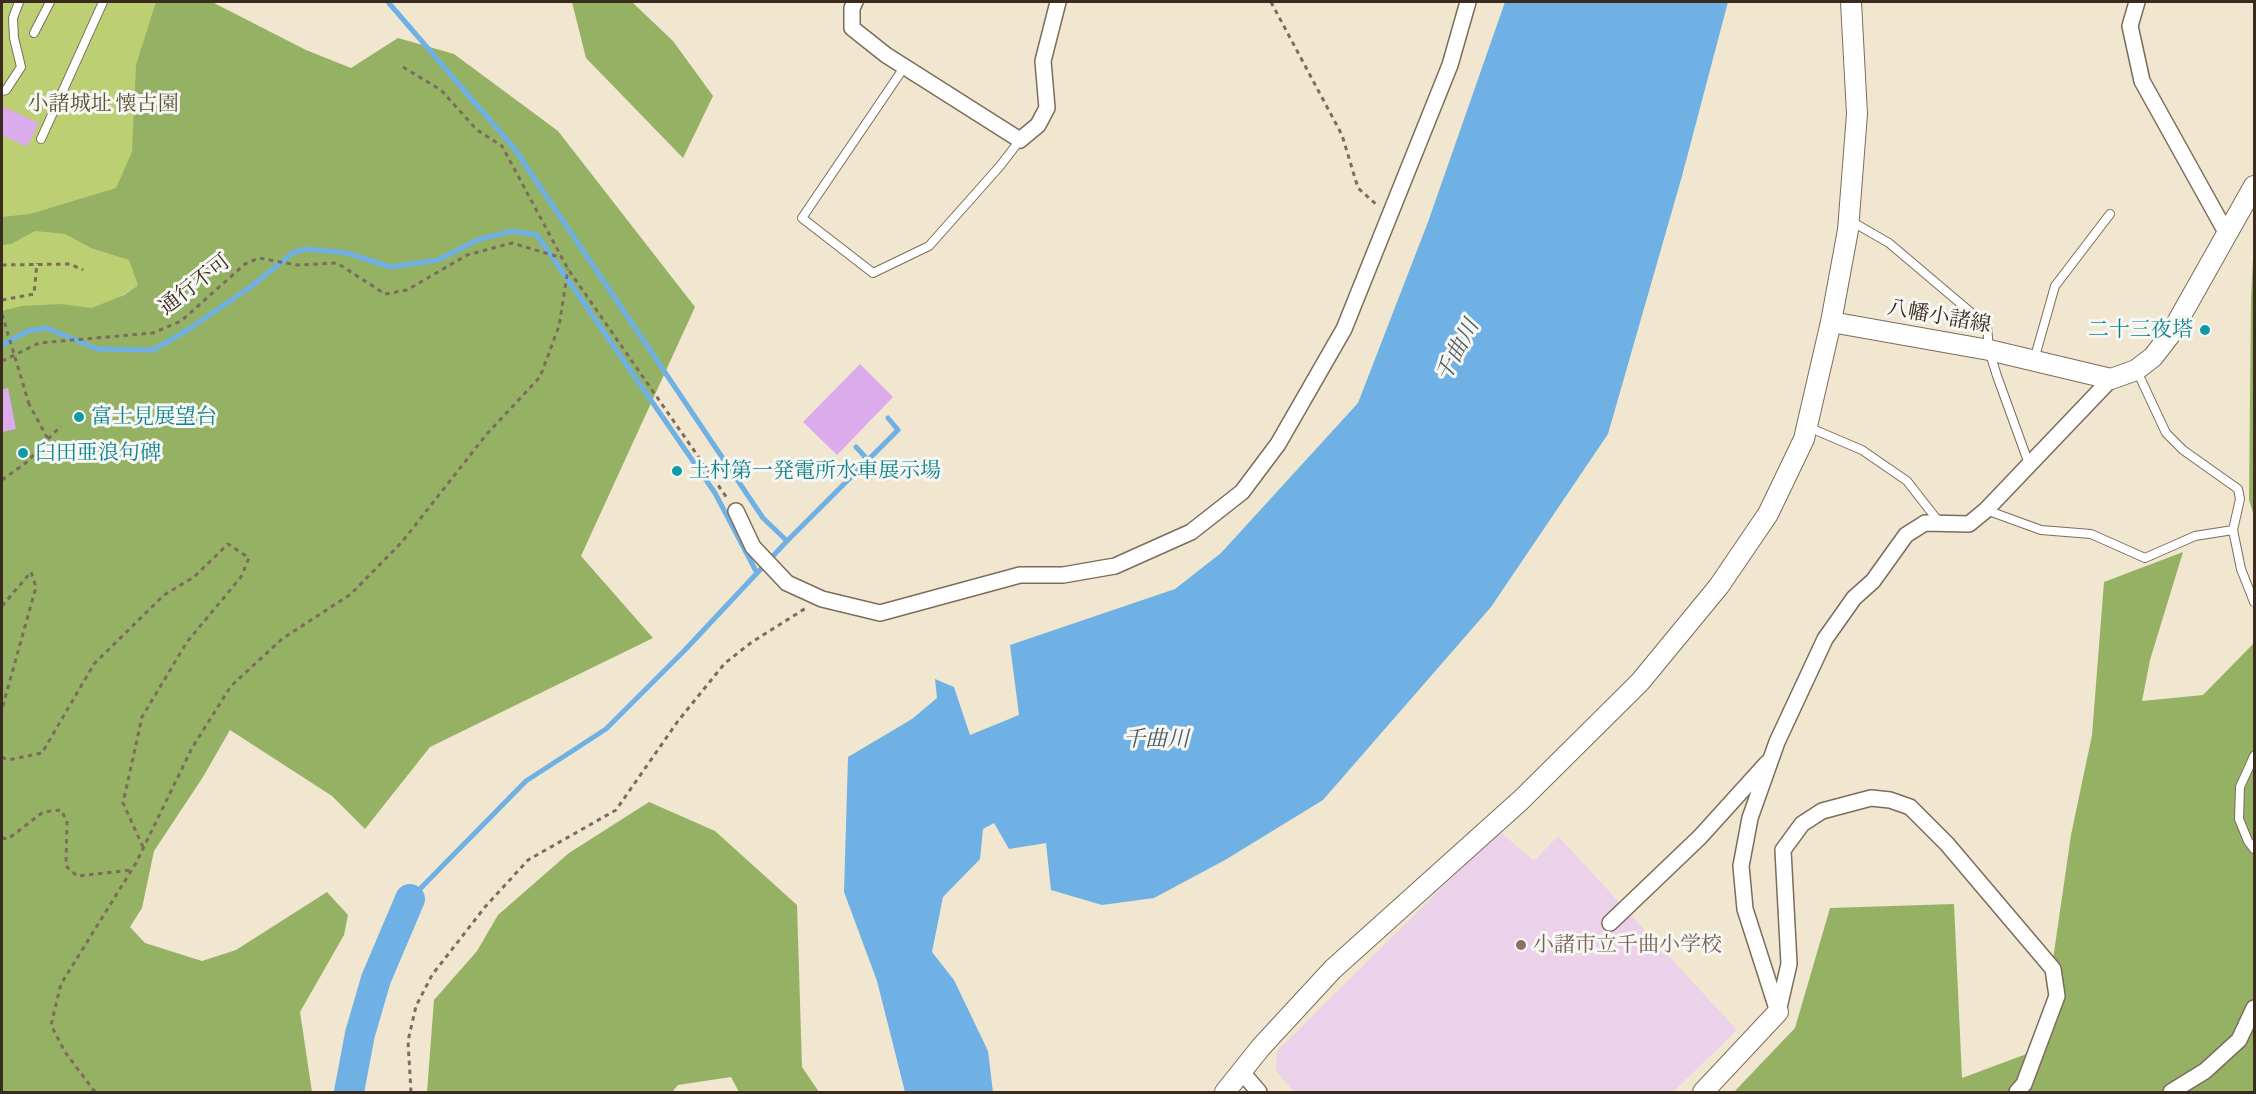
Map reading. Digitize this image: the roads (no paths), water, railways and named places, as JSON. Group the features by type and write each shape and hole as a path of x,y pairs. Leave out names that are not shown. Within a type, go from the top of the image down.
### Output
{"street":[{"path":"855,2 852,8 852,28 886,55 1020,140 1038,125 1047,108 1043,61 1058,2"},
{"path":"736,512 753,547 787,583 822,599 880,612 1020,574 1063,574 1114,566 1191,532 1242,492 1278,444 1344,329 1391,217 1450,64 1468,2"},
{"path":"1225,1092 1241,1071 1333,969 1521,800 1640,682 1719,586 1768,514 1804,439 1831,322 1848,219 1857,114 1851,2"},
{"path":"2137,2 2130,26 2142,81 2227,234"},
{"path":"1778,1012 1745,909 1741,866 1750,818 1771,759 1825,639 1854,598 1874,581 1906,535 1925,523 1969,524 1986,510 2111,379 2136,370 2153,357 2170,335 2254,186"},
{"name":"八幡小諸線","path":"1831,322 1989,350 2111,379"},
{"path":"1610,923 1700,837 1771,759"},
{"path":"1703,1092 1778,1012 1790,964 1783,850 1802,824 1822,811 1871,798 1890,800 1910,807 1947,844 2054,969 2056,996 2024,1084 2017,1092"},
{"path":"2171,1092 2205,1071 2239,1040 2254,1008"},
{"path":"1241,1071 1258,1092"}],"lane":[{"path":"2,91 6,90 21,67 13,18 19,2"},
{"path":"34,33 50,2"},
{"path":"41,139 103,2"},
{"path":"905,66 802,218 873,273 929,246 1020,140"},
{"path":"2033,362 2055,286 2110,214"},
{"path":"1848,219 1888,243 1987,326 1989,350 2029,464"},
{"path":"2136,370 2166,433 2183,450 2238,489 2240,499 2233,530 2241,569 2254,602"},
{"path":"1807,427 1862,450 1906,481 1940,524"},
{"path":"1986,510 2041,530 2091,534 2145,558 2195,536 2233,530"},
{"path":"2254,756 2240,787 2239,819 2254,849"}],"water":[{"name":"千曲川","path":"1505,2 1728,2 1682,176 1608,434 1491,607 1323,800 1225,860 1154,898 1102,905 1051,890 1046,843 1009,849 994,823 983,829 980,859 943,897 932,952 954,980 988,1051 993,1092 905,1092 877,981 844,892 848,757 912,719 937,698 935,679 954,687 970,735 1019,715 1010,645 1175,589 1221,553 1358,403 1428,222"}],"waterway":[{"path":"388,2 514,148 763,518 787,541"},
{"path":"2,345 28,331 47,328 97,349 153,350 186,331 249,288 294,252 308,249 347,253 391,267 438,260 477,240 512,231 537,235 715,493 757,573"},
{"path":"410,899 526,781 606,729 684,651 787,541 898,430 888,418"},
{"path":"856,447 868,460"},
{"path":"349,1092 360,1034 376,979 410,899"}],"place":[{"name":"二十三夜塔","path":"2205,330"},
{"name":"富士見展望台","path":"79,417"},
{"name":"臼田亜浪句碑","path":"23,453"},
{"name":"土村第一発電所水車展示場","path":"677,471"},
{"name":"小諸市立千曲小学校","path":"1521,945"}],"park label":[{"name":"小諸城址 懐古園","path":"103,104"}]}
